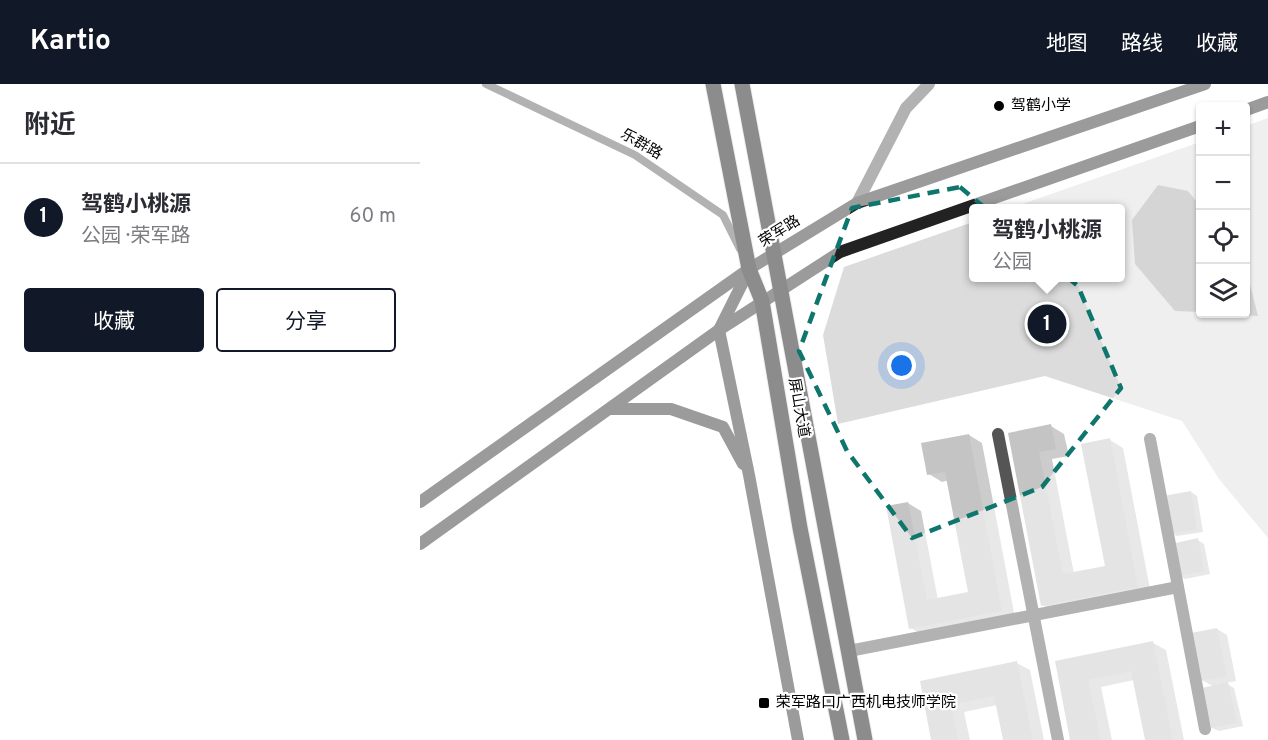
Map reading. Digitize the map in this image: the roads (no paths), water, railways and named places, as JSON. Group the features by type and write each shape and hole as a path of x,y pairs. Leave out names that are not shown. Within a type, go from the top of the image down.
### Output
{"main road":[{"name":"屏山大道","path":"713,84 749,269 762,300 800,528 842,740"},
{"name":"屏山大道","path":"742,84 865,740"},
{"name":"荣军路","path":"420,502 749,269 856,203 1205,84"},
{"path":"1250,108 1268,102"},
{"path":"977,204 1196,127"},
{"path":"420,543 762,300 840,252 969,207"},
{"path":"749,269 719,330 749,475 798,740"},
{"path":"611,409 671,409 723,427 749,475"}],"street":[{"path":"856,203 906,108 929,84"},
{"path":"998,434 1058,740"},
{"path":"1150,439 1205,729"},
{"path":"849,651 1178,587"}],"lane":[{"name":"乐群路","path":"486,84 635,155 723,215 749,269"}],"place":[{"name":"驾鹤小学","path":"999,106"},
{"name":"驾鹤小桃源","path":"1047,324"},
{"name":"荣军路口广西机电技师学院","path":"764,703"}]}
